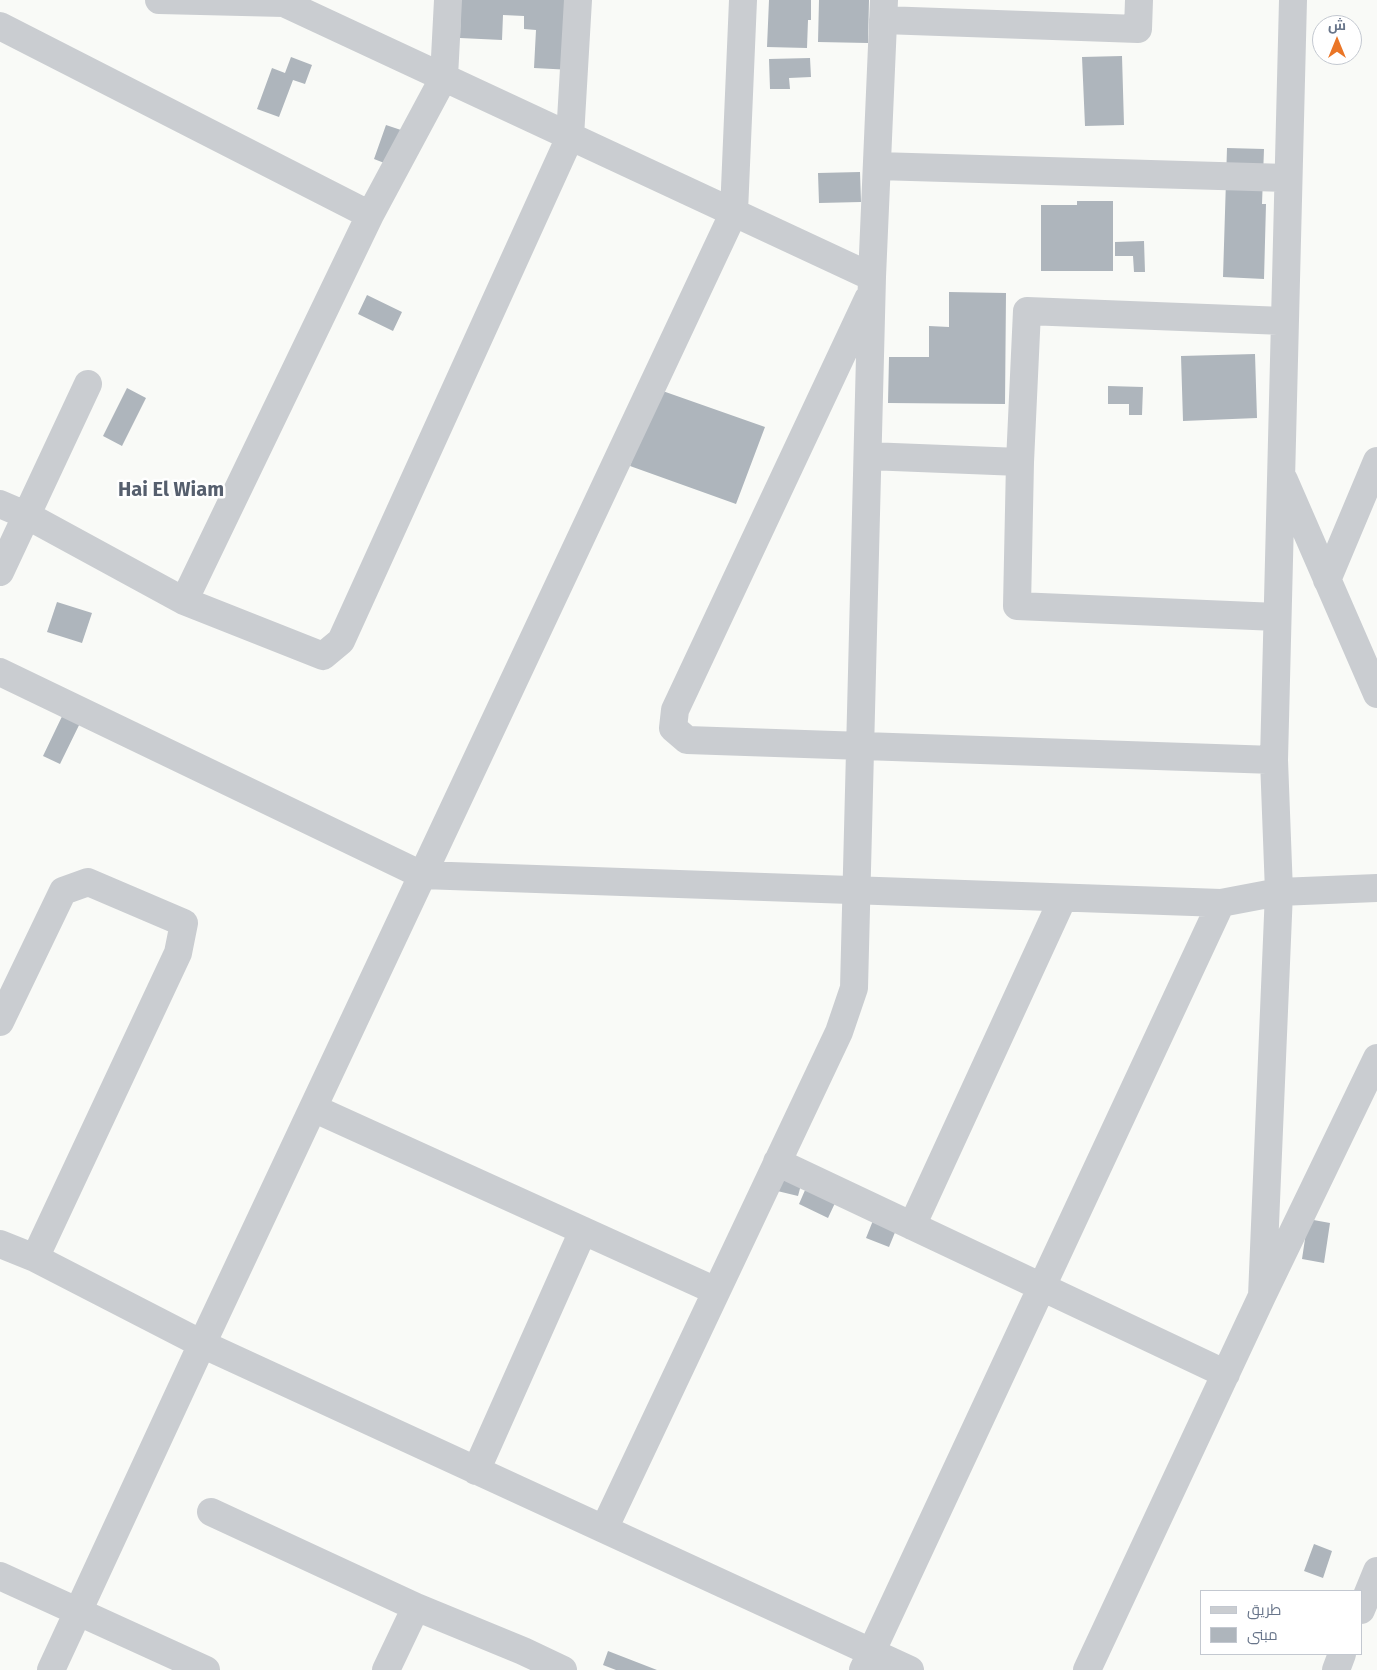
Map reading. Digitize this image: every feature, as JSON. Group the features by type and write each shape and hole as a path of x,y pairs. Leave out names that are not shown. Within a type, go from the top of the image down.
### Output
{"street":[{"path":"159,0 284,3 309,7 444,77 734,212 872,284"},
{"path":"184,601 370,215 444,77 448,0"},
{"path":"0,504 28,516 184,601 323,656 341,641 570,137 578,0"},
{"path":"51,1670 202,1344 734,212 744,0"},
{"path":"604,1529 839,1032 854,988 862,746 872,284 883,10 1138,29 1139,0"},
{"path":"1262,1296 1279,892 1274,760 1292,0"},
{"path":"0,26 370,215"},
{"path":"877,166 1287,178"},
{"path":"872,284 675,710 673,728 687,740 1274,760"},
{"path":"1277,617 1017,606 1020,462 1027,311 1284,321"},
{"path":"0,572 28,516 88,384"},
{"path":"868,456 1020,462"},
{"path":"1327,580 1377,461"},
{"path":"1280,472 1377,694"},
{"path":"0,672 422,875 1221,903 1279,892 1377,888"},
{"path":"0,1022 63,890 88,882 184,923 178,953 35,1258"},
{"path":"912,1226 1063,898"},
{"path":"867,1661 1221,903"},
{"path":"1087,1670 1262,1296 1377,1058"},
{"path":"313,1108 716,1291"},
{"path":"777,1162 1226,1374"},
{"path":"476,1471 583,1231"},
{"path":"0,1244 35,1258 202,1344 604,1529 867,1661 910,1670"},
{"path":"211,1512 416,1608 518,1660 562,1670"},
{"path":"1362,1608 1377,1571"},
{"path":"0,1576 206,1670"},
{"path":"386,1670 416,1608"},
{"path":"1336,1670 1342,1655"}],"building":[{"path":"461,0 576,0 572,70 534,68 536,30 524,29 524,16 503,15 502,40 460,38"},
{"path":"769,0 811,0 811,20 808,20 807,48 767,47"},
{"path":"819,0 869,0 868,43 818,42"},
{"path":"1122,56 1124,125 1085,126 1082,57"},
{"path":"291,57 312,65 305,84 293,80 279,117 257,109 272,68 285,73"},
{"path":"810,58 811,77 789,78 790,89 770,89 769,59"},
{"path":"386,125 404,131 392,166 374,159"},
{"path":"1227,148 1264,149 1262,204 1266,204 1264,279 1223,277"},
{"path":"860,172 861,202 819,203 818,173"},
{"path":"1077,201 1113,201 1113,271 1041,271 1041,205 1077,205"},
{"path":"1144,241 1145,272 1134,272 1133,256 1115,256 1115,242"},
{"path":"949,292 1006,293 1005,404 888,403 889,357 929,357 929,326 949,327"},
{"path":"367,295 402,312 393,331 358,314"},
{"path":"1255,354 1257,418 1183,421 1181,356"},
{"path":"1108,386 1143,387 1142,415 1129,415 1129,404 1108,404"},
{"path":"127,388 146,398 122,446 103,436"},
{"path":"657,389 765,427 736,504 630,466"},
{"path":"57,602 92,613 82,643 47,632"},
{"path":"67,706 84,715 60,764 43,756"},
{"path":"807,1162 798,1196 769,1189"},
{"path":"812,1174 842,1188 828,1218 799,1204"},
{"path":"882,1198 905,1208 889,1247 866,1238"},
{"path":"1308,1219 1330,1223 1324,1263 1302,1259"},
{"path":"1314,1544 1332,1551 1323,1578 1304,1571"},
{"path":"608,1651 657,1670 616,1670 603,1665"}],"district":[{"name":"Hai El Wiam","path":"171,490"}]}
